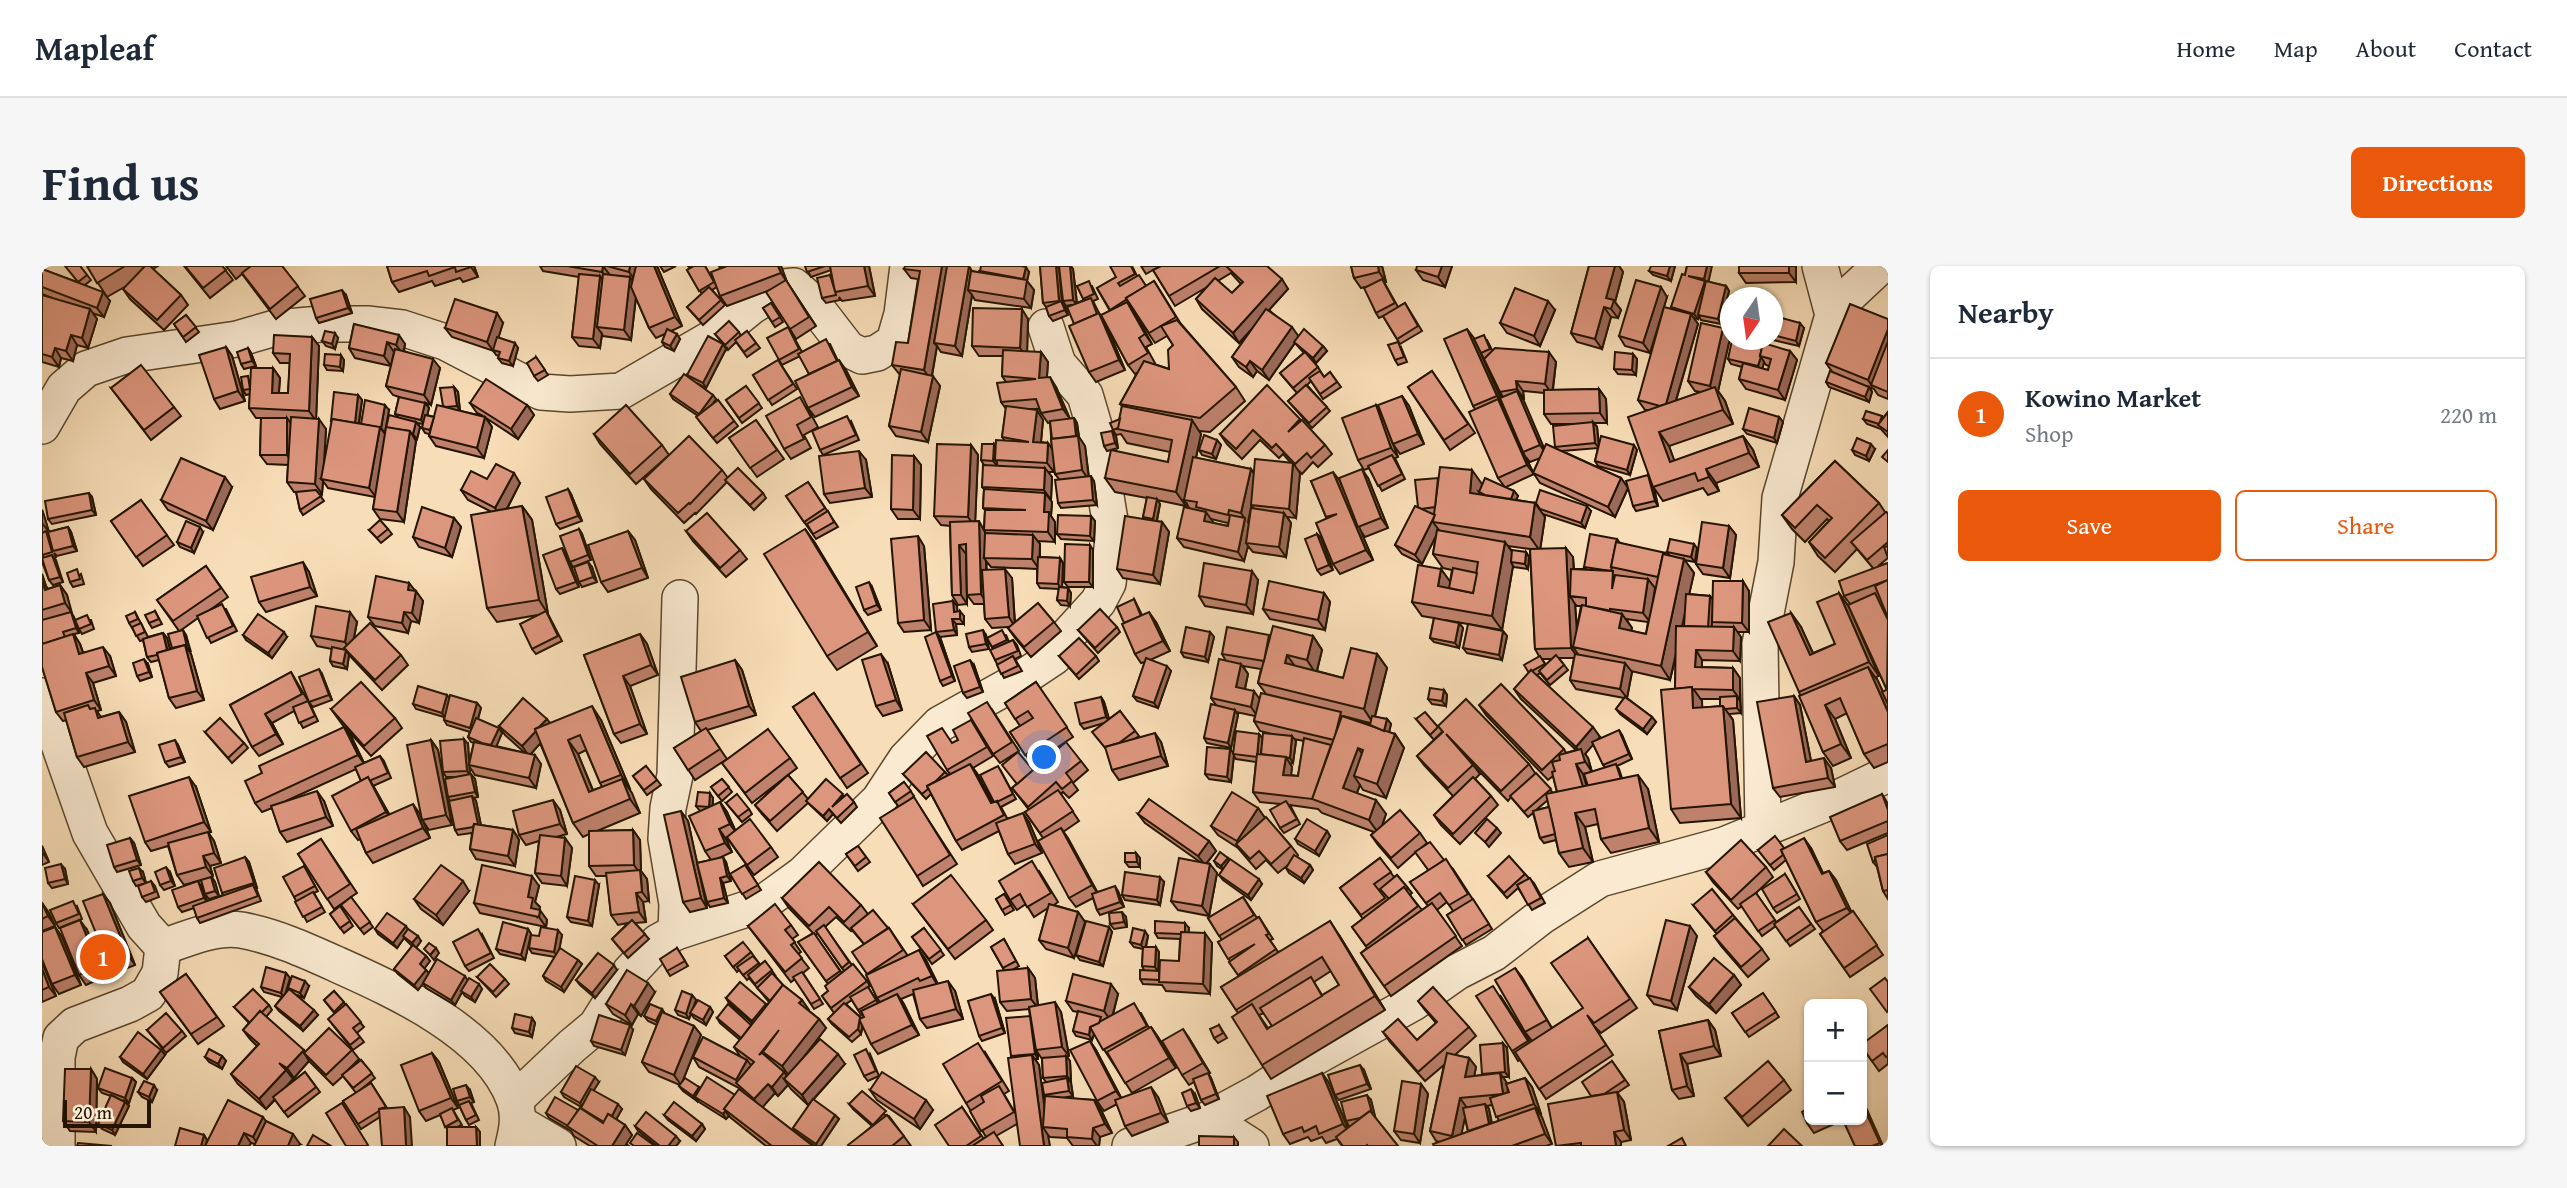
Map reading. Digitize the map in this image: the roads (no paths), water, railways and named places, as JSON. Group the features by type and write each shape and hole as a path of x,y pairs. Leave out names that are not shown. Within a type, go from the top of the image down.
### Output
{"street":[{"path":"42,426 64,388 86,369 127,355 237,338 275,328 356,324 402,328 445,342 541,392 570,394 621,391 715,337 752,306 773,293 784,287 794,286 811,301 848,349 862,356 877,353 894,342 902,314 908,266"},
{"path":"1820,266 1833,315"},
{"path":"1763,827 1760,644 1776,562 1780,498 1833,315 1849,295 1880,266"},
{"path":"516,1123 572,1046 596,1026 630,972 658,942 676,932 762,904 803,874 878,800 906,759 940,724 1021,679 1054,657 1068,635 1098,602 1108,583 1113,539 1095,429 1085,395 1058,364 1046,327"},
{"path":"676,932 677,904 666,839 668,808 675,775 680,598"},
{"path":"42,696 90,833 144,926 163,947 160,973 148,994 130,1004 75,1025 61,1038 57,1057 57,1146"},
{"path":"1130,1146 1209,1119 1413,1003 1457,972 1494,953 1542,916 1600,879 1724,845 1834,800 1888,774"},
{"path":"163,947 199,934 238,929 281,940 393,989 457,1030 484,1053 506,1083 516,1123 558,1146"},
{"path":"1209,1119 1251,1146"}],"place":[{"name":"Kowino Market","path":"103,957"}]}
